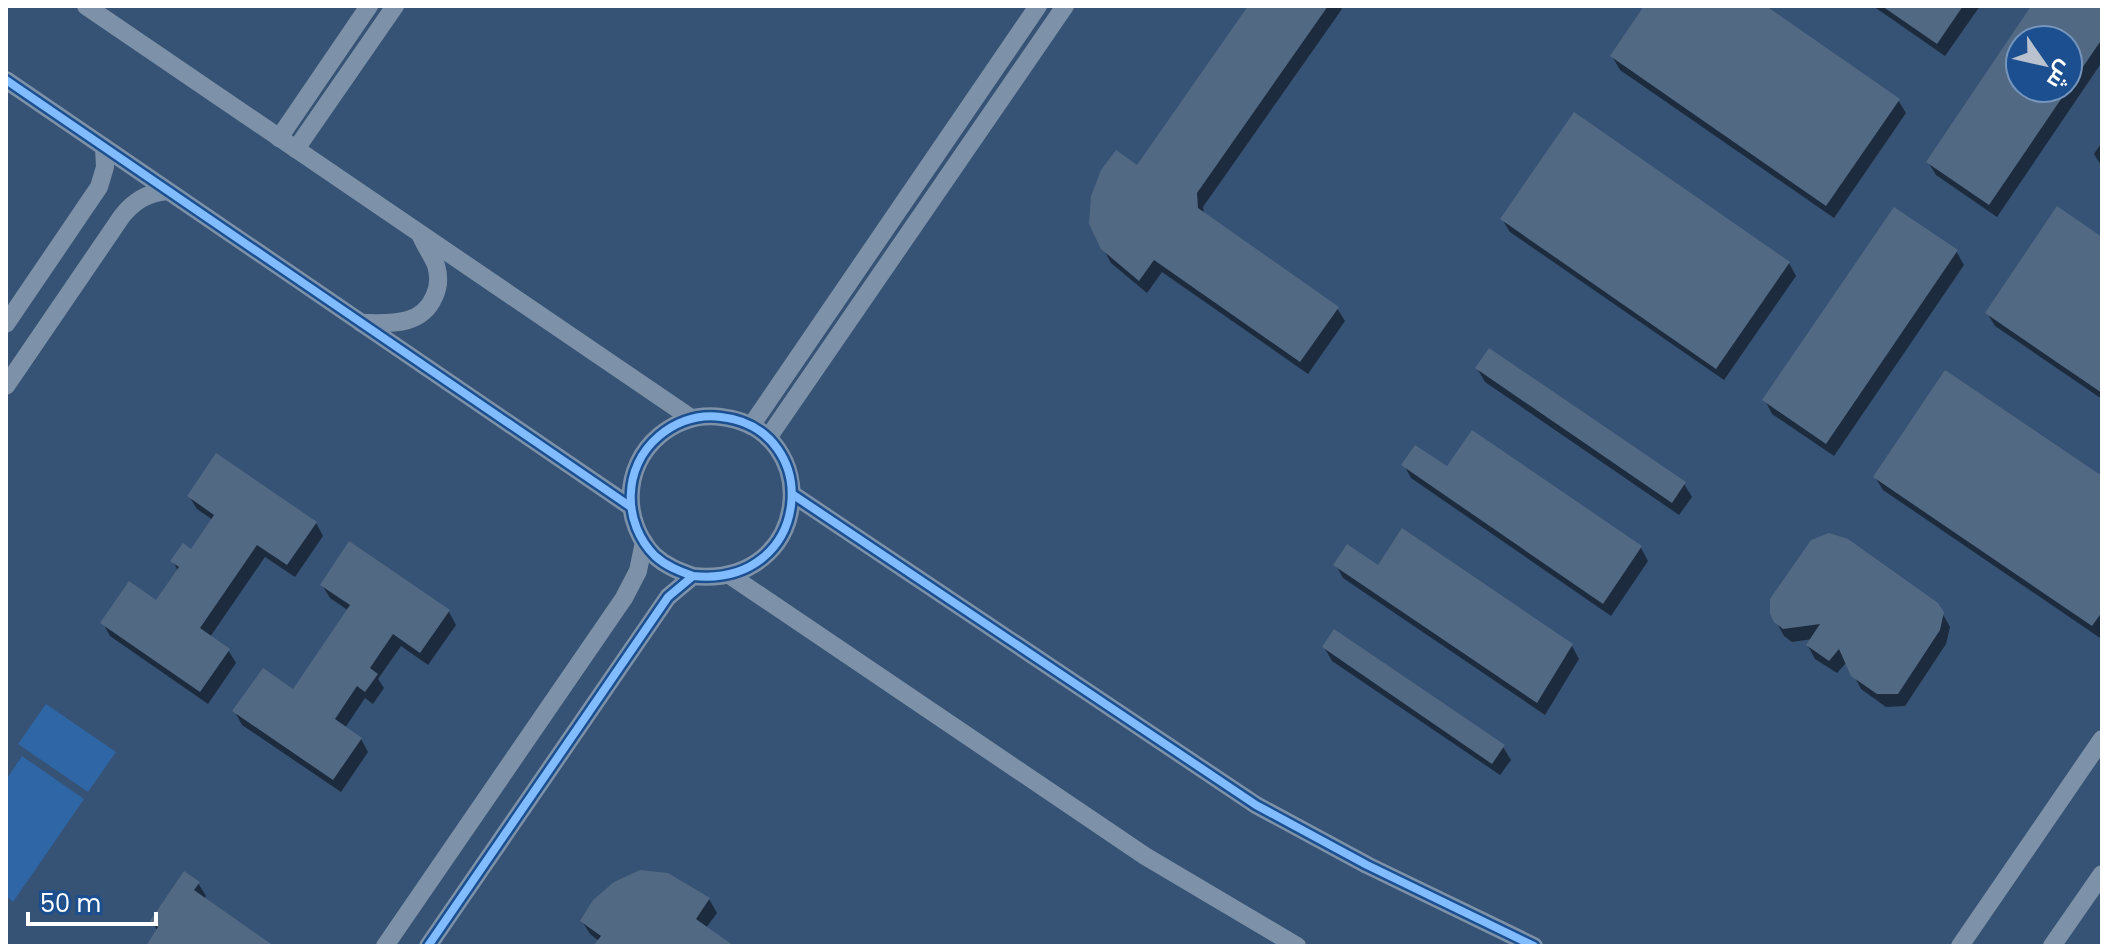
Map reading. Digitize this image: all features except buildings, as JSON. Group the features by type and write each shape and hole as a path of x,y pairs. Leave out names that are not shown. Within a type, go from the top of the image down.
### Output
{"street":[{"path":"86,6 691,418"},
{"path":"279,138 369,6"},
{"path":"296,149 395,6"},
{"path":"751,426 1038,6"},
{"path":"768,438 1065,6"},
{"path":"6,80 631,507"},
{"path":"6,324 99,187 105,167 104,147"},
{"path":"8,378 122,216 138,201 167,191"},
{"path":"361,323 410,320 422,314 431,304 439,279 420,235"},
{"path":"691,418 732,418 751,426 768,438 781,454 789,473 792,494 789,521 776,546 756,565 731,576 693,576 665,563 644,542 635,526 631,484 638,462 651,442 669,428 691,418"},
{"path":"792,494 1256,805 1367,865 1534,946"},
{"path":"385,946 624,598 638,571 644,542"},
{"path":"428,946 653,616 677,588 693,576"},
{"path":"731,576 1145,856 1297,946"},
{"path":"1960,946 2102,739"},
{"path":"488,795 518,815"},
{"path":"2052,946 2102,874"}],"shaded area":[{"path":"46,704 116,752 88,792 18,744"},
{"path":"22,756 84,799 13,902 6,896 6,780"}],"cycle path":[{"path":"6,80 631,507"},
{"path":"428,946 668,597 693,576 733,573 763,558 782,534 791,506 789,476 777,449 755,428 721,417 695,418 666,431 647,449 633,479 632,512 644,543 664,563 693,576"},
{"path":"792,494 1256,805 1367,865 1534,946"}]}
